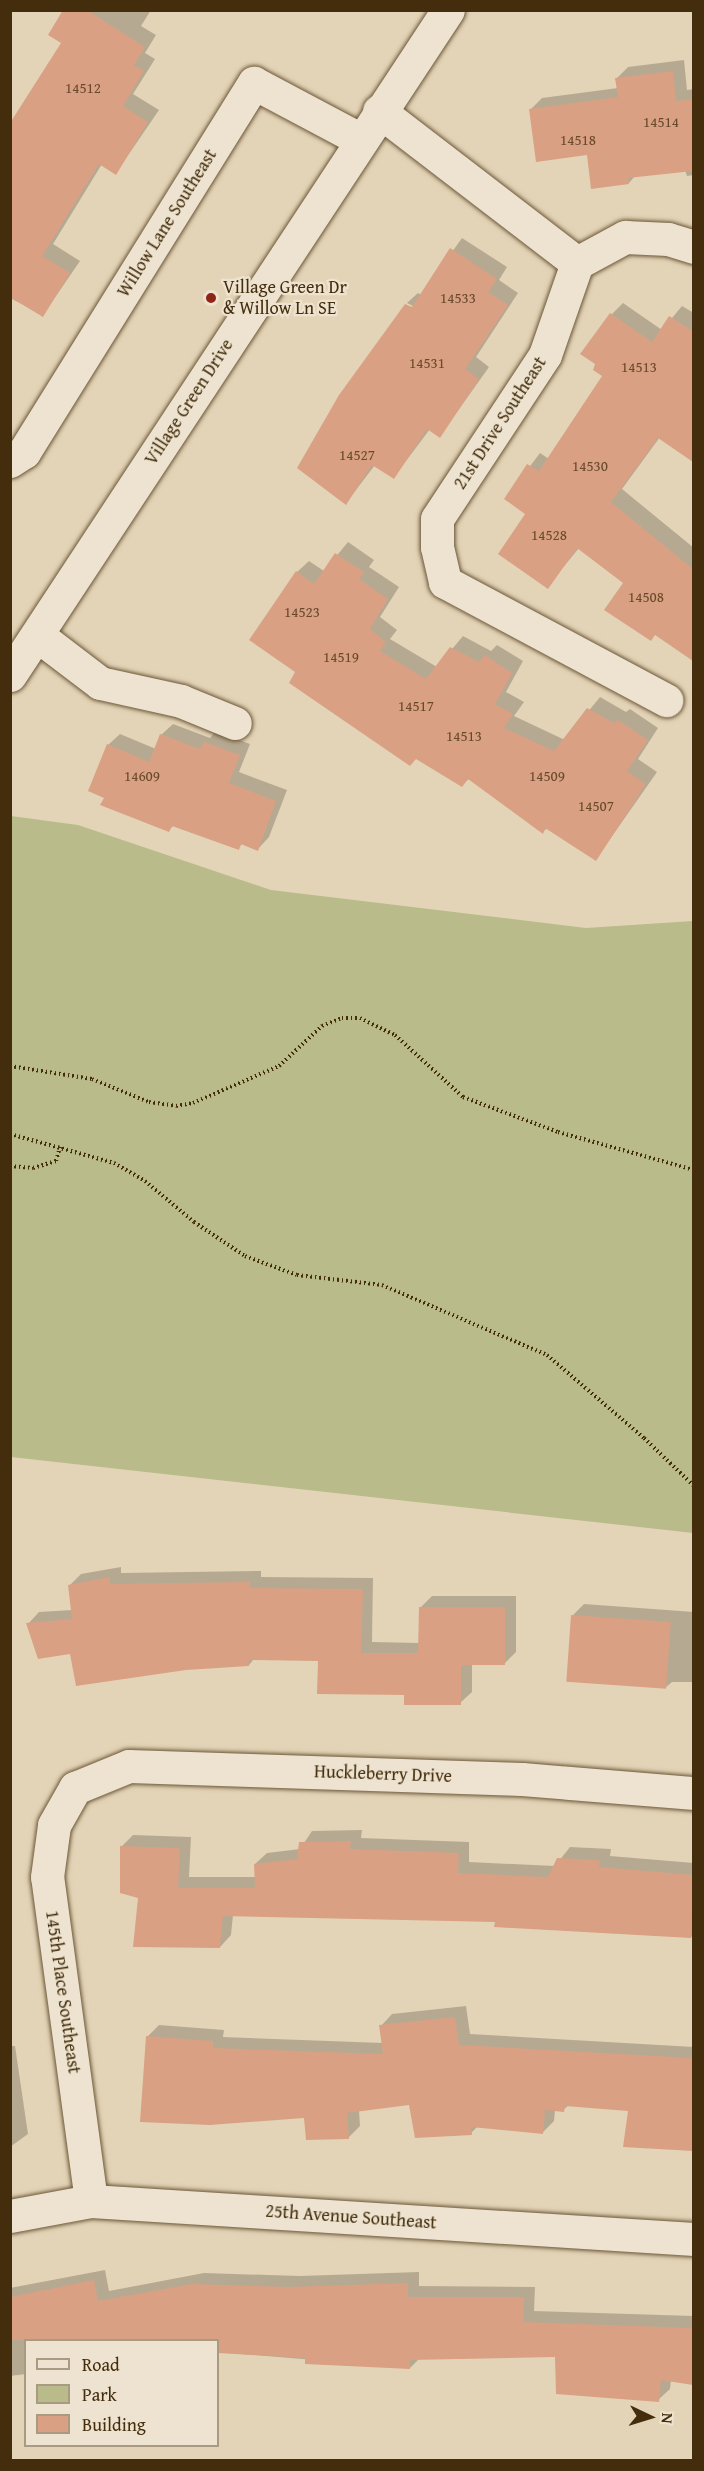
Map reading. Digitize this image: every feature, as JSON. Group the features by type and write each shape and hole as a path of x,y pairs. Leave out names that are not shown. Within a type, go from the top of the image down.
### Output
{"street":[{"name":"Village Green Drive","path":"10,675 379,111 448,10"},
{"name":"Willow Lane Southeast","path":"10,461 24,452 254,84 361,140"},
{"path":"379,111 577,263 625,237 668,239 693,247"},
{"name":"21st Drive Southeast","path":"577,263 545,355 438,519 437,547 445,582 666,700"},
{"path":"37,635 100,683 181,700 235,723"},
{"name":"Huckleberry Drive","path":"75,1788 129,1766 522,1779 693,1793"},
{"name":"145th Place Southeast","path":"75,1788 54,1825 47,1877 91,2201"},
{"name":"25th Avenue Southeast","path":"10,2216 91,2201 693,2238"}],"path":[{"path":"10,1066 92,1078 149,1102 176,1106 193,1103 279,1066 322,1026 342,1017 360,1018 395,1035 463,1097 558,1132 693,1170"},
{"path":"10,1134 114,1163 146,1181 194,1222 245,1256 297,1275 382,1285 547,1355 644,1438 693,1486"},
{"path":"10,1166 33,1168 56,1161 60,1147"}],"green space":[{"path":"11,816 78,825 271,890 586,928 693,921 693,1533 11,1457"}],"building":[{"path":"63,10 87,10 145,47 134,65 144,71 123,106 148,122 116,175 99,164 42,256 70,273 43,317 10,297 10,123 61,43 48,35"},
{"path":"673,71 676,101 693,99 693,171 628,178 629,184 591,189 587,155 536,162 529,109 618,97 615,78"},
{"path":"450,248 497,279 488,292 508,305 465,369 479,379 440,438 427,429 394,479 372,465 346,505 297,468 339,395 405,304 412,307"},
{"path":"610,313 652,342 669,316 693,331 693,462 658,438 611,502 693,569 693,661 655,635 651,641 604,610 623,583 577,548 548,589 498,554 525,514 504,499 527,464 539,471 602,376 593,370 595,364 580,354"},
{"path":"335,553 364,572 359,579 388,599 370,629 386,642 380,651 426,679 450,647 479,662 485,655 512,673 495,704 513,714 504,728 554,751 587,708 614,723 618,720 648,740 627,771 646,784 596,861 545,828 543,834 468,779 462,787 416,759 410,766 289,683 295,672 249,640 296,571 314,584"},
{"path":"160,734 200,749 204,742 240,755 229,783 276,801 258,851 241,844 239,850 172,826 169,832 100,805 104,798 88,791 107,744 149,762"},
{"path":"110,1577 110,1584 250,1582 250,1588 363,1589 361,1653 418,1653 419,1607 505,1607 505,1665 461,1665 461,1705 404,1705 404,1695 317,1694 318,1661 249,1660 249,1666 186,1670 76,1686 70,1654 38,1659 26,1623 72,1619 68,1585"},
{"path":"571,1615 671,1622 666,1689 566,1682"},
{"path":"351,1841 350,1849 459,1853 458,1873 548,1877 557,1858 600,1860 599,1867 693,1875 691,1938 494,1927 495,1922 223,1916 220,1948 133,1947 138,1898 120,1893 120,1846 180,1848 178,1888 255,1888 254,1864 297,1859 299,1842"},
{"path":"455,2017 459,2045 693,2058 693,2151 623,2147 628,2111 565,2106 564,2112 545,2110 543,2134 471,2127 472,2135 415,2138 409,2105 347,2113 349,2139 306,2140 304,2118 210,2125 140,2122 146,2036 213,2041 213,2048 383,2054 379,2025"},
{"path":"94,2280 98,2301 192,2284 288,2287 408,2283 408,2297 524,2297 523,2322 693,2328 693,2385 661,2380 659,2402 556,2394 555,2357 410,2360 410,2369 305,2364 305,2358 219,2353 219,2339 10,2340 10,2297"}],"place":[{"name":"Village Green Dr & Willow Ln SE","path":"211,298"}]}
